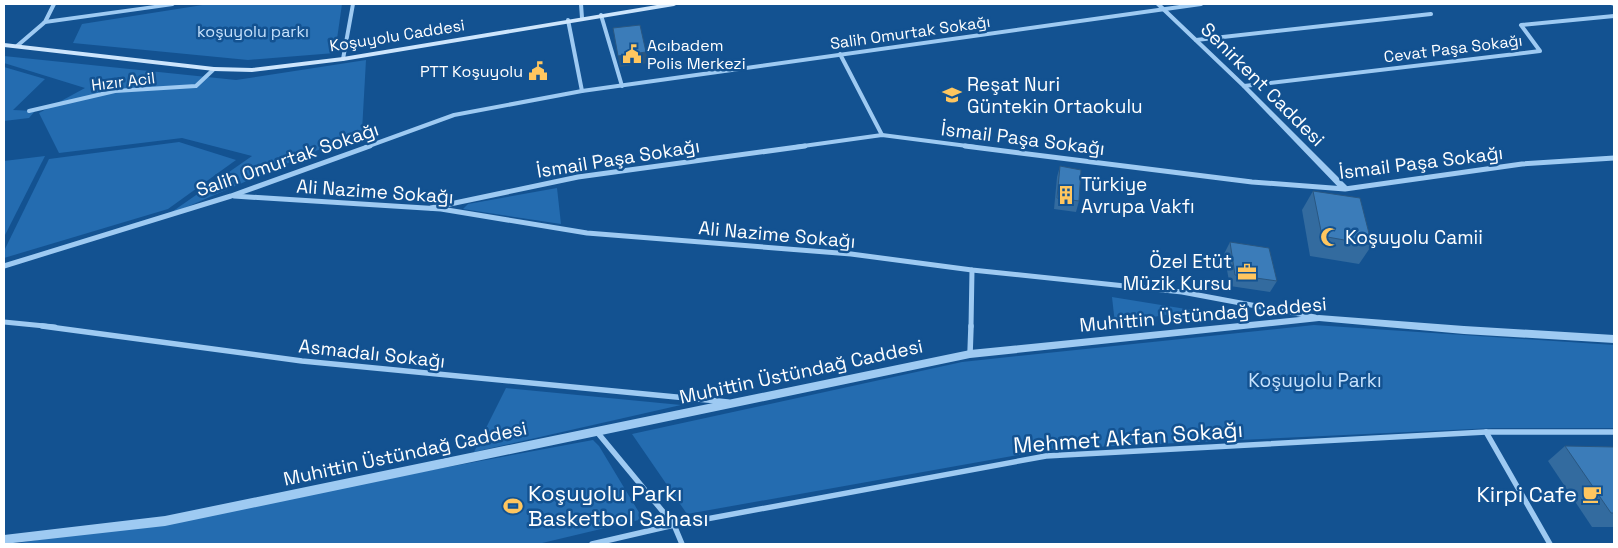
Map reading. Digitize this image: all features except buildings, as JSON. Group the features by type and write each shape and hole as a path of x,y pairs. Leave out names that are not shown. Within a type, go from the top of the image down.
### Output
{"main road":[{"name":"Koşuyolu Caddesi","path":"4,45 214,69 252,70 343,59 568,20 674,4"}],"street":[{"path":"17,46 45,22 54,4"},
{"path":"45,22 173,4"},
{"path":"343,59 353,4"},
{"path":"580,4 582,18"},
{"name":"Salih Omurtak Sokağı","path":"4,266 231,196 454,115 582,91 1161,6 1200,4"},
{"name":"Senirkent Caddesi","path":"1161,6 1244,86 1345,189"},
{"path":"1196,40 1431,14"},
{"path":"601,15 622,86"},
{"name":"Cevat Paşa Sokağı","path":"1244,86 1540,50 1521,25 1614,16"},
{"path":"568,20 582,91"},
{"path":"840,54 882,135"},
{"name":"Hızır Acil","path":"29,111 115,91 196,86 214,69"},
{"name":"İsmail Paşa Sokağı","path":"431,208 578,177 882,135 1252,182 1345,189 1522,164 1614,158"},
{"name":"Ali Nazime Sokağı","path":"231,196 431,208 586,234 851,254 972,270 1182,292 1319,318"},
{"path":"970,354 972,270"},
{"name":"Muhittin Üstündağ Caddesi","path":"4,540 165,521 970,354 1319,318 1464,330 1614,339"},
{"name":"Asmadalı Sokağı","path":"4,322 77,330 302,361 620,393 738,402"},
{"path":"596,431 674,526 682,544"},
{"path":"1486,432 1550,544"},
{"name":"Mehmet Akfan Sokağı","path":"592,544 674,526 1046,456 1486,432 1614,432"}],"green space":[{"name":"koşuyolu parkı","path":"209,4 342,4 335,53 248,60 73,43 82,24"},
{"path":"4,56 236,80 366,60 362,131 166,216 252,156 182,138 59,153 39,113 85,88 4,63"},
{"path":"4,67 45,79 13,110 35,111 29,118 4,121"},
{"path":"179,142 236,160 168,209 4,258 4,251 49,159"},
{"path":"45,156 4,237 4,161"},
{"path":"557,188 561,224 463,209 468,204"},
{"path":"1112,297 1192,310 1115,324"},
{"name":"Koşuyolu Parkı","path":"1314,325 1614,345 1614,428 1493,428 1052,449 687,514 632,434 962,362"},
{"path":"506,388 681,405 474,452"},
{"path":"593,440 599,446 643,519 538,544 13,544 173,518"}],"place":[{"name":"Acıbadem Polis Merkezi","path":"632,54"},
{"name":"PTT Koşuyolu","path":"538,71"},
{"name":"Reşat Nuri Güntekin Ortaokulu","path":"952,95"},
{"name":"Türkiye Avrupa Vakfı","path":"1066,195"},
{"name":"Koşuyolu Camii","path":"1330,237"},
{"name":"Özel Etüt Müzik Kursu","path":"1247,272"},
{"name":"Kirpi Cafe","path":"1592,494"},
{"name":"Koşuyolu Parkı Basketbol Sahası","path":"513,506"}]}
